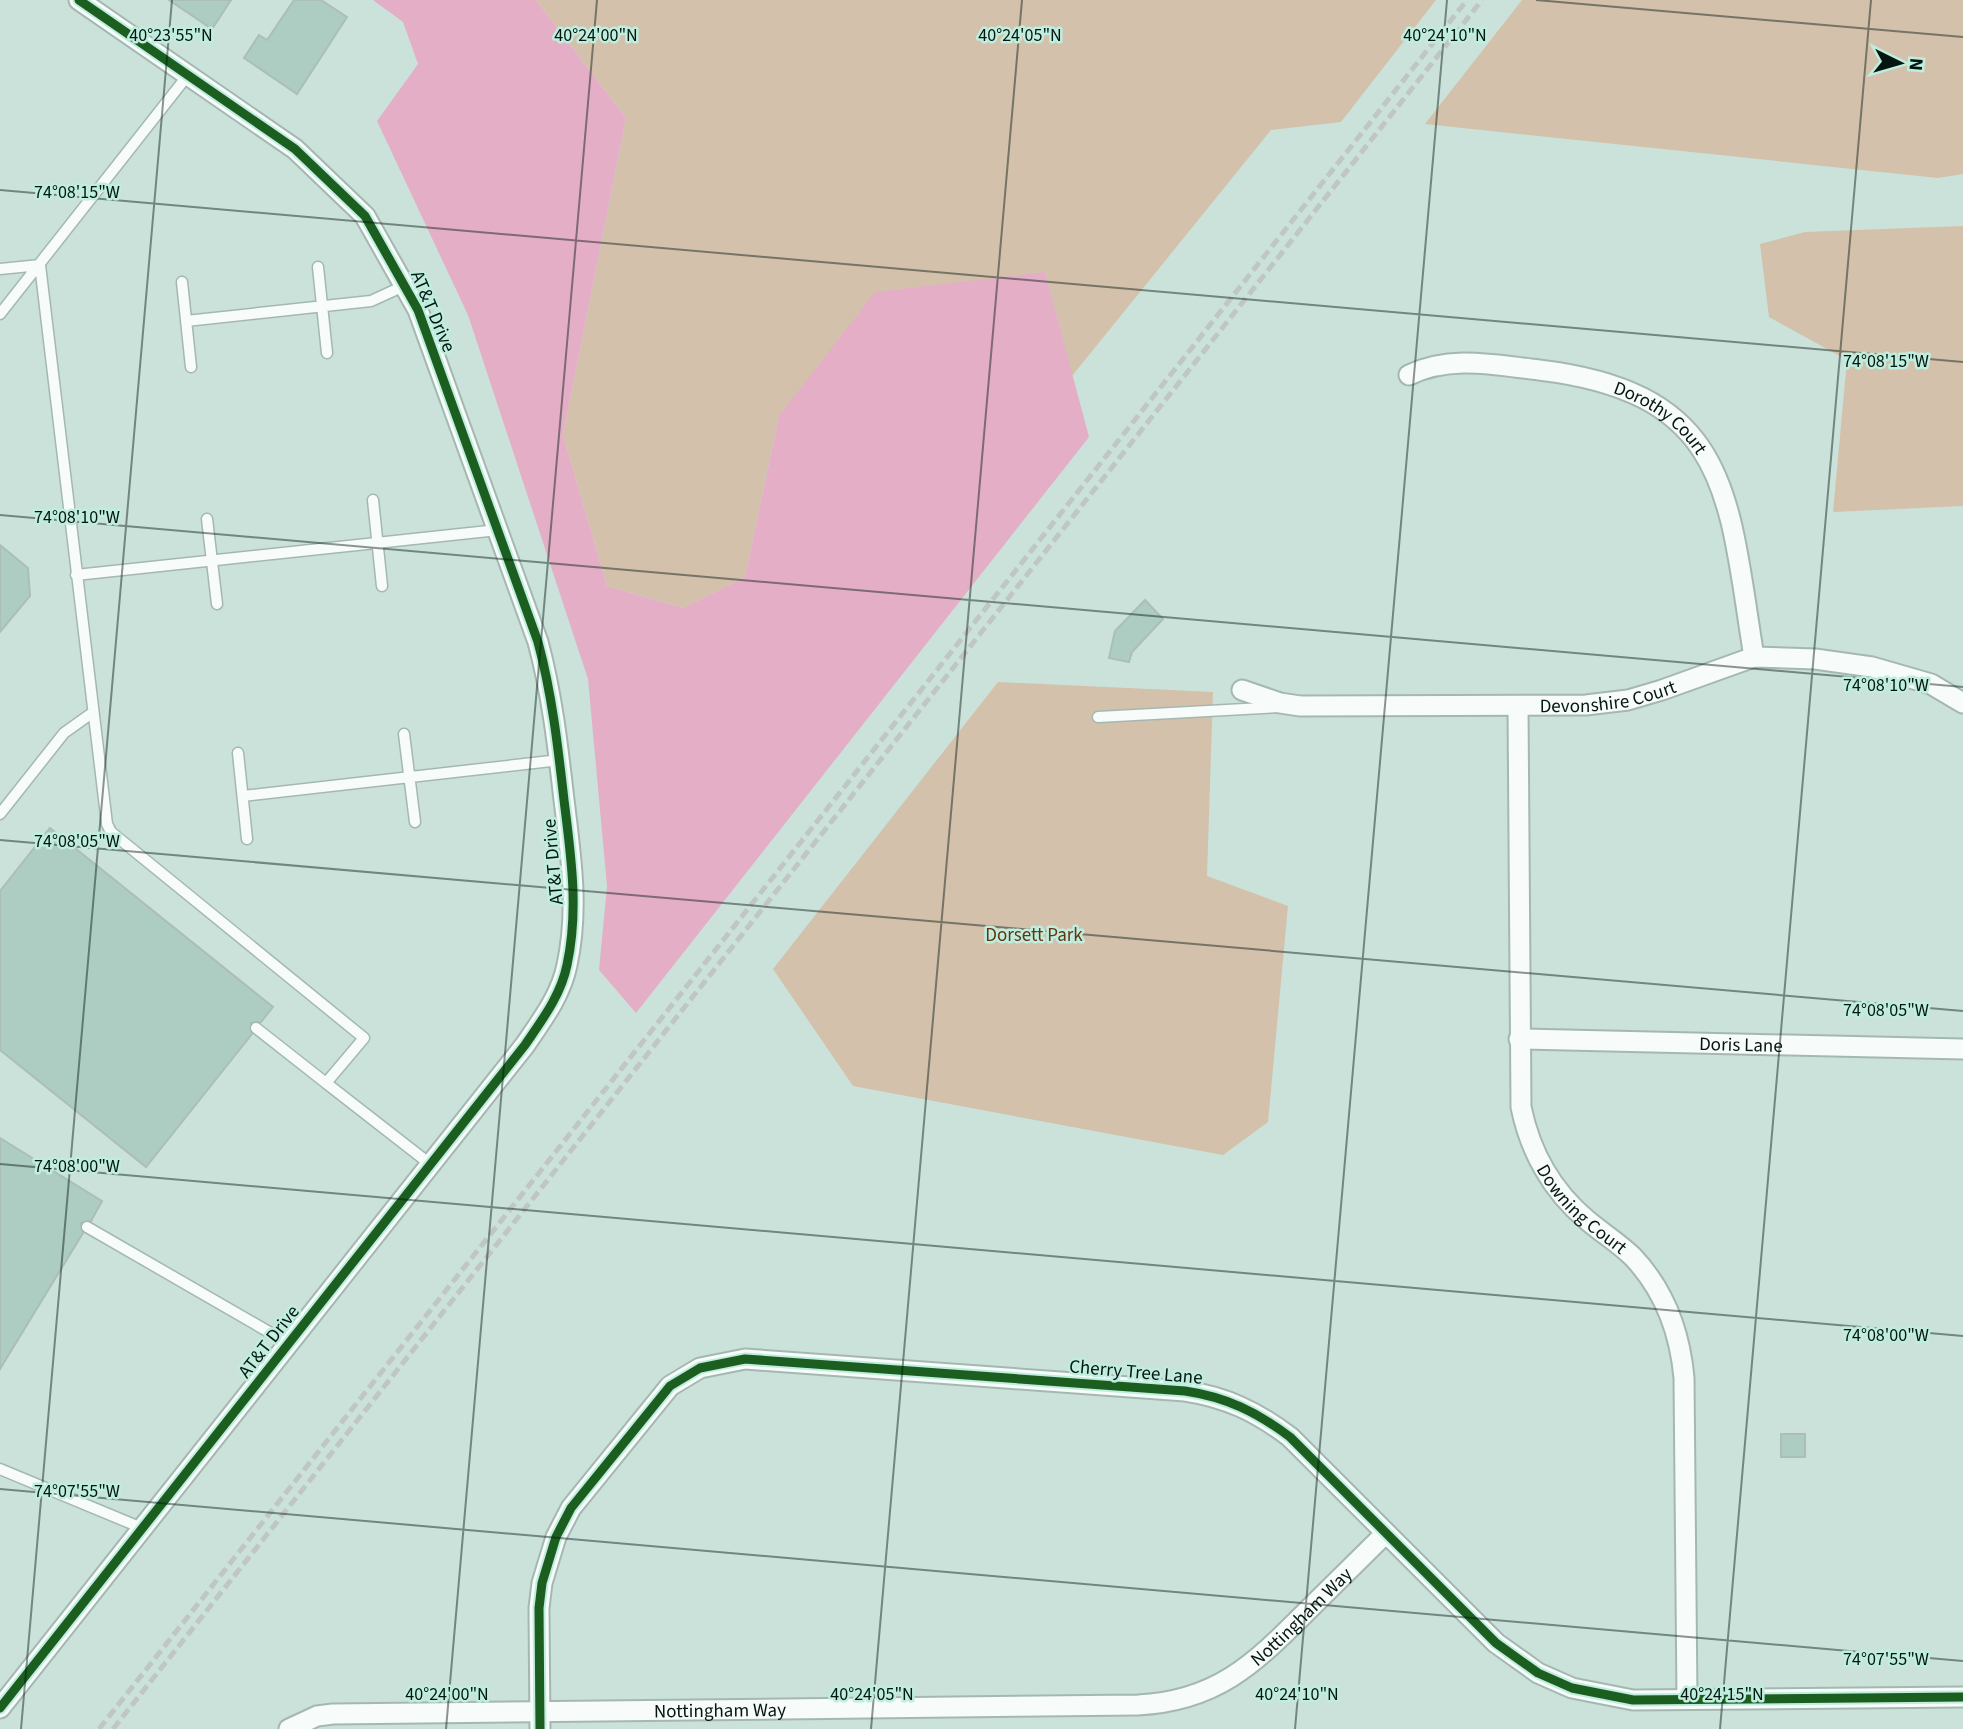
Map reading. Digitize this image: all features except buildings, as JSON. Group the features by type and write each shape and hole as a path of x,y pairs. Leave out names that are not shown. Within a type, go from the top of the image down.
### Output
{"street":[{"name":"AT&T Drive","path":"0,1708 525,1045 553,1004 567,968 575,920 551,688 538,642 498,530 406,285 365,216 295,149 79,0"},
{"name":"Dorothy Court","path":"1409,375 1436,365 1461,362 1571,374 1631,391 1670,415 1703,451 1725,495 1754,657"},
{"name":"Devonshire Court","path":"1242,690 1280,704 1300,706 1586,705 1628,699 1754,657 1815,659 1872,667 1931,684 1963,702"},
{"name":"Downing Court","path":"1518,706 1521,1107 1529,1138 1541,1165 1570,1205 1621,1246 1643,1270 1666,1306 1679,1342 1684,1378 1687,1699"},
{"name":"Doris Lane","path":"1519,1039 1963,1049"},
{"name":"Cherry Tree Lane","path":"540,1720 539,1608 547,1564 556,1537 584,1489 656,1400 683,1377 716,1363 758,1360 1207,1394 1254,1411 1290,1437 1496,1643 1538,1673 1572,1688 1633,1700 1963,1697"},
{"name":"Nottingham Way","path":"289,1729 317,1716 333,1714 540,1720 1138,1705 1176,1701 1216,1687 1249,1667 1385,1534"}],"lane":[{"path":"0,314 188,75"},
{"path":"0,269 40,265"},
{"path":"40,265 107,824 111,832 364,1038 327,1083"},
{"path":"318,267 327,353"},
{"path":"183,282 191,367"},
{"path":"186,321 371,301 406,285"},
{"path":"373,500 382,586"},
{"path":"207,519 217,604"},
{"path":"76,575 498,530"},
{"path":"1098,718 1300,706"},
{"path":"0,814 64,733 92,713"},
{"path":"404,734 415,822"},
{"path":"238,753 247,839"},
{"path":"243,796 560,760"},
{"path":"256,1028 430,1164"},
{"path":"87,1227 288,1343"},
{"path":"0,1469 142,1528"}],"green space":[{"path":"536,0 1436,0 1341,122 1271,130 1072,376 1045,272 779,416 745,577 683,608 607,586 563,435 626,118"},
{"path":"1522,0 1963,0 1963,174 1938,178 1425,124"},
{"path":"1963,226 1963,506 1833,512 1847,360 1769,317 1760,244 1805,232"},
{"name":"Dorsett Park","path":"998,682 1213,692 1207,876 1288,906 1268,1122 1223,1155 853,1086 773,969"}],"shaded area":[{"path":"373,0 536,0 626,118 563,435 607,586 683,608 745,577 779,416 875,292 1045,272 1089,437 636,1013 599,970 607,886 588,679 468,315 377,121 418,64 403,22"}],"railway":[{"path":"99,1729 1467,0"},
{"path":"113,1729 1482,0"}],"cycle path":[{"path":"0,1708 525,1045 560,987 567,965 573,924 571,862 559,760 551,701 538,642 418,310 365,216 295,149 79,0"},
{"path":"540,1729 539,1608 542,1583 556,1537 571,1508 670,1386 700,1368 745,1359 1185,1391 1228,1402 1253,1413 1290,1437 1496,1643 1538,1673 1572,1688 1633,1700 1963,1697"}]}
